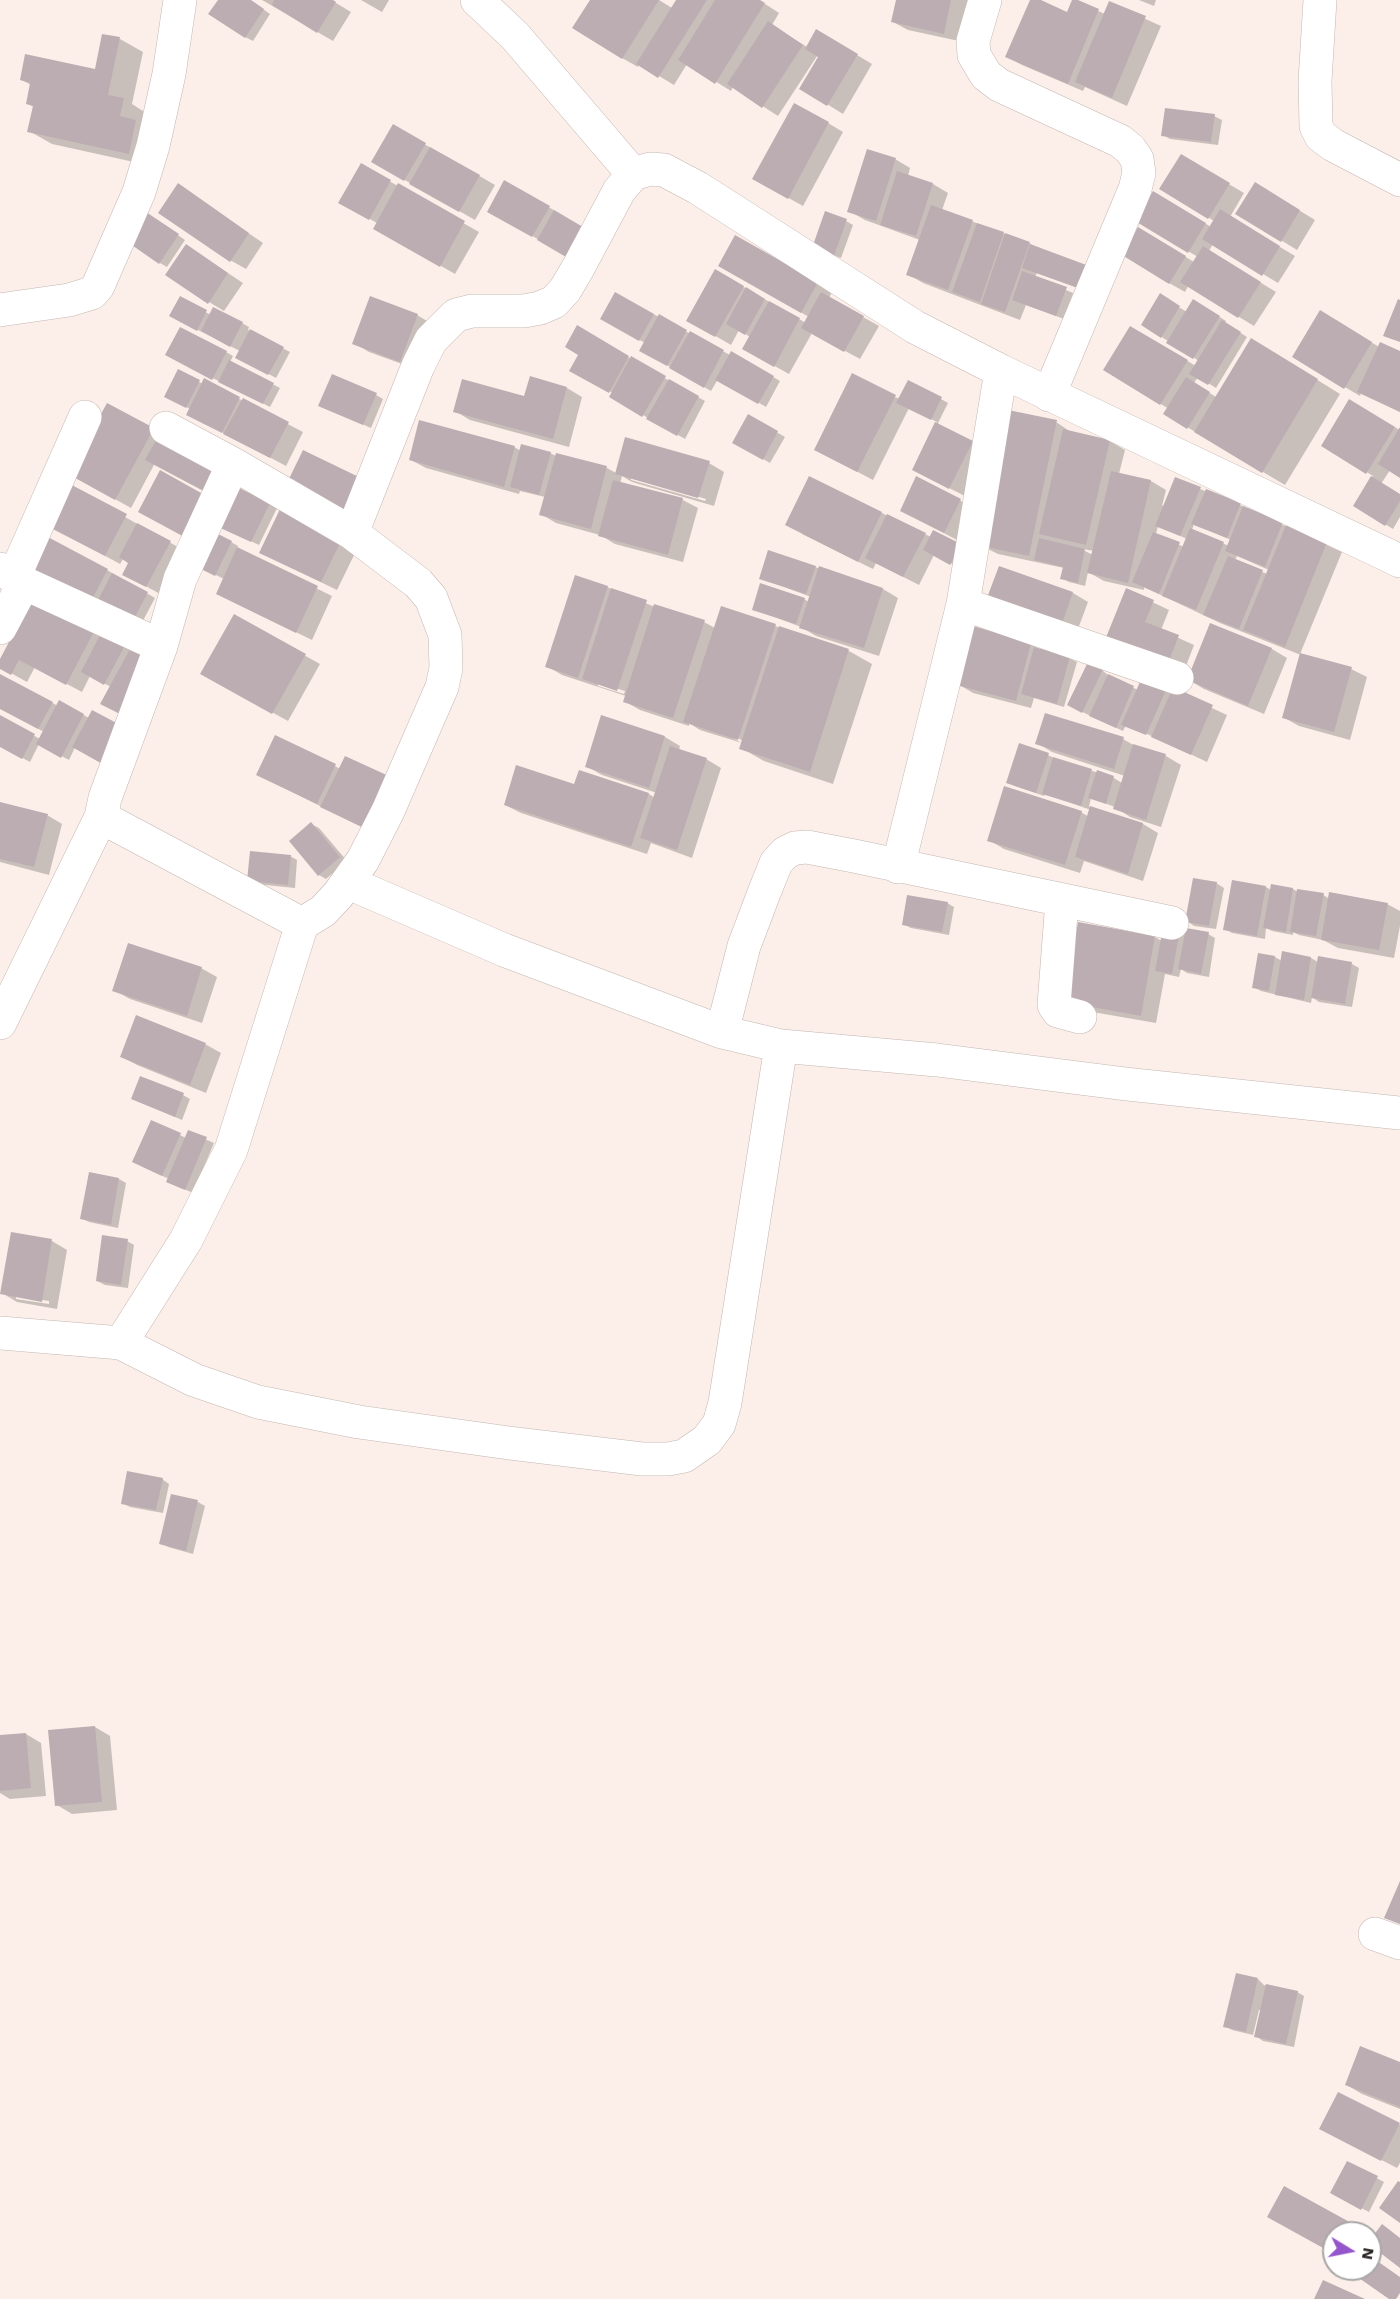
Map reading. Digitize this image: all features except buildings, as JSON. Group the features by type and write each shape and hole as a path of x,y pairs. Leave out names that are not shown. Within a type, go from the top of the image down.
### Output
{"street":[{"path":"0,310 69,300 92,292 98,286 139,192 153,146 169,74 180,0"},
{"path":"985,0 973,41 974,55 986,75 999,85 1120,141 1137,159 1139,172 1135,189 1049,395"},
{"path":"1320,0 1315,81 1316,126 1321,136 1333,145 1400,180"},
{"path":"481,1 515,36 633,174"},
{"path":"352,533 418,366 431,340 456,315 472,311 524,311 554,302 565,290 578,268 619,191 633,174 650,168 664,170 678,178 915,327 1049,395 1400,561"},
{"path":"898,867 963,604 1001,371"},
{"path":"0,628 13,576 85,417"},
{"path":"121,1343 186,1240 231,1150 302,924 323,911 349,882 363,860 388,811 442,687 447,652 445,635 431,598 400,567 352,533 166,428"},
{"path":"0,1023 101,817 105,798 161,646 180,579 233,464"},
{"path":"13,576 161,646"},
{"path":"963,604 1177,678"},
{"path":"101,817 302,924"},
{"path":"722,1032 744,946 776,864 784,853 795,848 807,847 1172,923"},
{"path":"349,882 504,950 722,1032 781,1046 937,1060 1126,1084 1400,1113"},
{"path":"1062,901 1054,1005 1058,1011 1080,1017"},
{"path":"0,1333 121,1343 194,1380 258,1402 359,1422 642,1459 668,1459 684,1456 707,1440 719,1424 725,1403 781,1046"}]}
